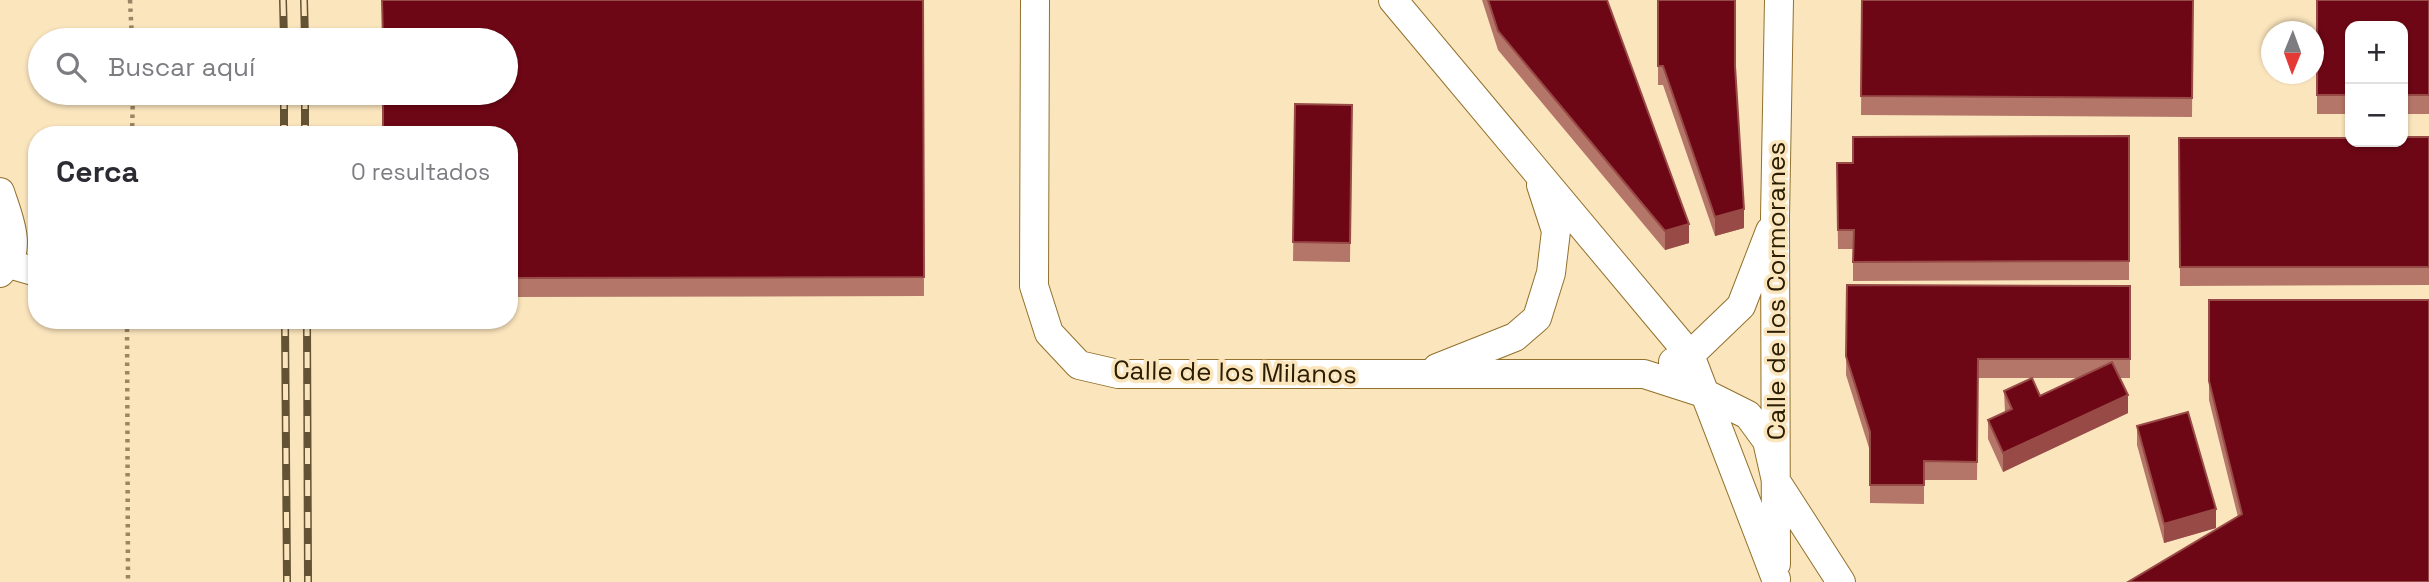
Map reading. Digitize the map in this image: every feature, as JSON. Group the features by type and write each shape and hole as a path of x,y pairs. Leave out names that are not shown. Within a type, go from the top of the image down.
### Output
{"street":[{"name":"Calle de los Milanos","path":"1035,0 1034,286 1049,333 1079,365 1118,374 1644,374"},
{"path":"1393,0 1690,355 1776,581"},
{"name":"Calle de los Cormoranes","path":"1776,581 1775,217 1779,0"},
{"path":"1422,374 1515,337 1537,318 1551,273 1556,231 1537,173"},
{"path":"0,192 14,248 5,269 28,271"},
{"path":"1644,374 1690,355 1741,306 1775,217"},
{"path":"1644,374 1706,394 1748,415 1767,441 1776,481 1840,582"}],"path":[{"path":"130,0 131,28"},
{"path":"132,126 133,105"},
{"path":"127,329 128,582"}],"building":[{"path":"382,0 923,0 924,277 518,278 518,126 383,126 383,105 518,105 518,28 383,28"},
{"path":"1488,0 1607,0 1689,224 1665,231 1498,31"},
{"path":"1658,0 1735,0 1735,66 1744,209 1715,217 1663,66 1658,66"},
{"path":"1862,0 2193,0 2192,98 1861,96"},
{"path":"2317,0 2429,0 2429,95 2408,95 2408,21 2345,21 2345,95 2317,95 2317,84 2324,84 2324,21 2317,21"},
{"path":"1295,104 1352,105 1350,243 1293,242"},
{"path":"2129,136 2129,261 1853,262 1854,230 1838,230 1837,163 1853,163 1853,137"},
{"path":"2408,137 2429,137 2429,267 2180,267 2179,138 2345,138 2345,147 2408,147"},
{"path":"1847,285 2130,286 2130,359 1978,359 1977,462 1924,461 1924,485 1870,485 1870,432 1846,356"},
{"path":"2209,300 2429,300 2429,582 2128,582 2242,514 2209,381"},
{"path":"2112,362 2128,395 2003,453 1988,420 2012,409 2004,391 2032,378 2040,396"},
{"path":"2188,412 2216,509 2164,524 2137,426"}],"railway":[{"path":"283,0 284,28"},
{"path":"304,0 305,28"},
{"path":"284,105 284,126"},
{"path":"305,105 305,126"},
{"path":"285,329 287,582"},
{"path":"307,329 308,582"}]}
